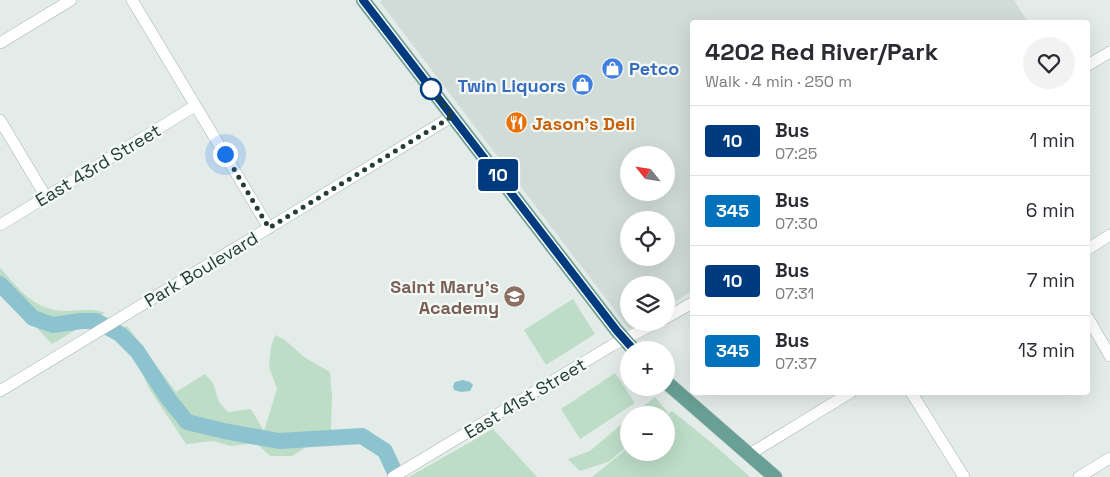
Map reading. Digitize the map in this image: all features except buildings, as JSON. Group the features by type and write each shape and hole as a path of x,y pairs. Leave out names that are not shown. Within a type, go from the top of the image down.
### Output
{"main road":[{"path":"363,0 627,341"},
{"path":"675,390 775,477"}],"street":[{"path":"0,43 71,0"},
{"path":"132,0 269,228"},
{"path":"1090,65 1110,52"},
{"name":"East 43rd Street","path":"0,225 196,106"},
{"name":"Park Boulevard","path":"0,391 453,116"},
{"path":"0,120 46,197"},
{"path":"1090,248 1110,235"},
{"path":"675,313 690,304"},
{"path":"1090,321 1110,356"},
{"name":"East 41st Street","path":"635,341 647,331"},
{"name":"East 41st Street","path":"393,477 611,346 620,346"},
{"path":"750,454 846,395"},
{"path":"913,395 964,477"},
{"path":"1079,477 1110,458"}],"shaded area":[{"path":"383,0 1014,0 1027,20 690,20 690,292 675,301 675,276 620,276 620,317 380,2"}],"green space":[{"path":"0,268 30,299 47,308 70,311 92,310 105,313 52,344 0,289"},
{"path":"573,299 595,334 546,365 524,330"},
{"path":"127,326 176,392 205,374 213,383 219,402 228,412 251,409 264,431 277,389 269,367 271,347 275,335 285,340 304,357 330,372 332,397 331,431 292,456 270,456 256,443 230,446 214,441 186,444 150,390 134,355 112,336"},
{"path":"615,373 620,380 620,396 630,396 635,403 630,406 620,406 620,413 580,439 561,409"},
{"path":"655,397 662,406 644,406"},
{"path":"675,413 750,477 592,477 620,454 620,461 675,461"},
{"path":"620,426 620,452 608,462 580,471 568,459 590,451"},
{"path":"493,429 537,477 409,477"}],"water":[{"path":"463,380 473,385 470,391 461,392 454,390 455,382"}],"waterway":[{"path":"0,284 33,318 53,325 96,321 120,334 137,351 167,397 187,422 279,441 362,436 385,451 397,477"}],"bus line":[{"name":"10","path":"363,0 626,341"}],"place":[{"name":"Petco","path":"613,68"},
{"name":"Twin Liquors","path":"582,85"},
{"name":"Jason's Deli","path":"516,123"},
{"name":"Saint Mary's Academy","path":"515,296"}],"route":[{"path":"225,154 269,228 453,116 431,89"}]}
